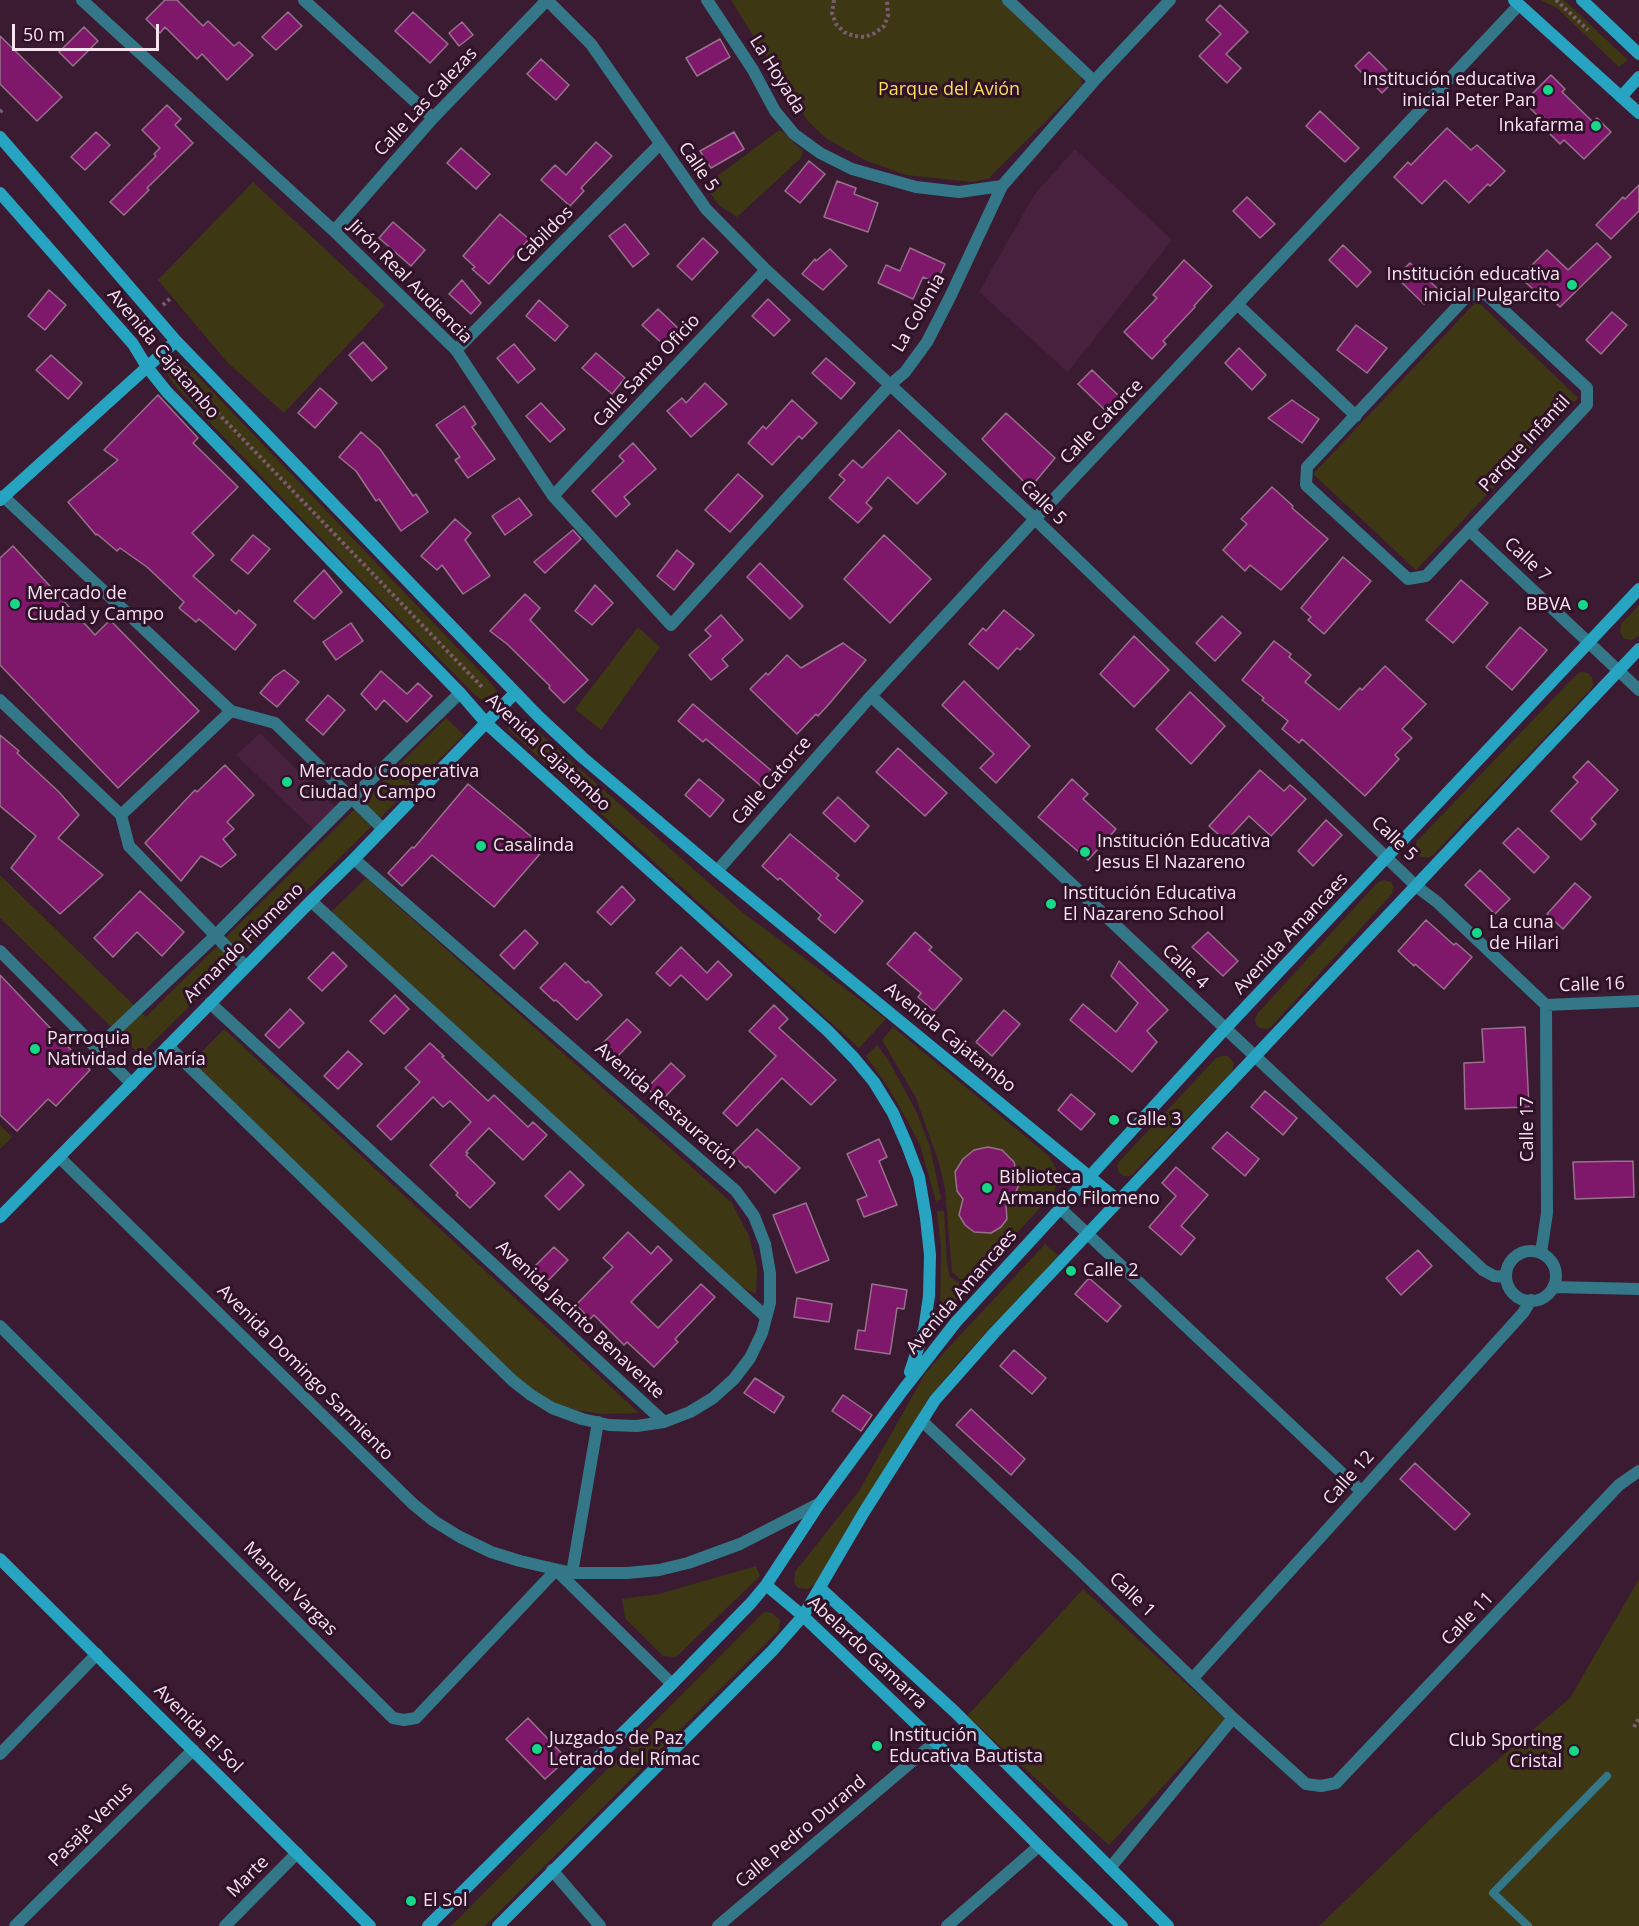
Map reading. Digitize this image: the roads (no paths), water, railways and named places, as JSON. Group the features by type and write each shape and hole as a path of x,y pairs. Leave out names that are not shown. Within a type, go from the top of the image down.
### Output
{"street":[{"name":"Jirón Real Audiencia","path":"82,0 334,231 456,350 553,496 671,625"},
{"path":"304,0 433,118"},
{"name":"Calle Las Calezas","path":"334,231 433,118 547,0"},
{"name":"Calle 5","path":"547,0 591,44 706,209 766,270 1035,519 1416,886 1437,902 1546,1005"},
{"name":"La Hoyada","path":"707,0 753,70 775,111 794,134 820,153 852,169 916,187 958,192 1002,186"},
{"path":"1008,0 1094,81"},
{"name":"La Colonia","path":"671,625 890,385 905,372 927,342 1002,186 1094,81 1170,0"},
{"path":"1582,0 1639,54"},
{"path":"1516,2 1639,113"},
{"name":"Calle Catorce","path":"717,871 871,696 1238,305 1516,2"},
{"path":"1621,96 1639,77"},
{"name":"Avenida Cajatambo","path":"0,138 176,341 514,694 582,757 717,871 1119,1201"},
{"name":"Cabildos","path":"456,350 660,144"},
{"name":"Avenida Cajatambo","path":"0,194 133,344 147,367 176,401 460,693 487,724 828,1031 874,1082 893,1113 919,1177 930,1255 929,1296 924,1330 903,1390"},
{"name":"Calle Santo Oficio","path":"553,496 766,270"},
{"name":"Parque Infantil","path":"1486,294 1587,388 1587,405 1426,576 1408,579 1306,485 1307,467 1356,416 1468,295 1486,294"},
{"path":"1238,305 1356,416"},
{"path":"176,341 2,498 231,711 275,723 382,829"},
{"name":"Calle 7","path":"1469,530 1639,690"},
{"name":"Avenida Amancaes","path":"428,1926 672,1684 766,1586 820,1503 956,1322 1225,1029 1639,589"},
{"path":"498,1926 773,1650 803,1616 864,1512 935,1400 950,1383 1639,649"},
{"path":"97,1048 215,936 460,693"},
{"name":"Armando Filomeno","path":"0,1217 514,694"},
{"name":"Calle 4","path":"871,696 1483,1270 1494,1276 1506,1278"},
{"path":"0,700 121,815 129,846 246,967"},
{"path":"121,815 231,711"},
{"name":"Avenida Restauración","path":"354,859 736,1191 754,1216 765,1244 771,1274 770,1304 762,1333 750,1358 734,1379 706,1403 664,1422"},
{"path":"311,901 766,1317"},
{"path":"0,951 132,1084"},
{"name":"Calle 16","path":"1546,1005 1639,1001"},
{"name":"Avenida Jacinto Benavente","path":"210,1004 664,1422"},
{"name":"Calle 17","path":"1541,1253 1547,1213 1546,1005"},
{"name":"Avenida Jacinto Benavente","path":"168,1046 513,1381 531,1395 552,1408 609,1425 637,1426 664,1422"},
{"name":"Avenida Domingo Sarmiento","path":"59,1157 386,1478 434,1521 491,1552 572,1573 627,1573 659,1570 688,1563 740,1544 820,1503"},
{"path":"1061,1209 1361,1491"},
{"path":"1524,1252 1541,1253 1553,1264 1556,1272 1553,1287 1544,1297 1524,1299 1513,1293 1506,1278 1510,1262 1524,1252"},
{"path":"1553,1287 1639,1289"},
{"name":"Calle 12","path":"1193,1678 1523,1313 1531,1300"},
{"name":"Manuel Vargas","path":"0,1326 393,1718 404,1720 416,1718 556,1570"},
{"name":"Calle 1","path":"922,1421 1233,1718 1306,1784 1321,1786"},
{"path":"572,1573 598,1422"},
{"name":"Calle 11","path":"1321,1786 1336,1783 1619,1485 1639,1472"},
{"name":"Avenida El Sol","path":"0,1559 370,1926"},
{"name":"Avenida Domingo Sarmiento","path":"556,1570 672,1684"},
{"name":"Abelardo Gamarra","path":"766,1586 803,1616 935,1742 1122,1926"},
{"name":"Abelardo Gamarra","path":"820,1588 955,1712 1110,1868 1162,1924"},
{"path":"0,1754 97,1654"},
{"path":"1110,1868 1233,1718"},
{"name":"Calle Pedro Durand","path":"718,1926 935,1742"},
{"name":"Pasaje Venus","path":"15,1926 193,1750"},
{"path":"947,1926 1039,1846"},
{"name":"Marte","path":"225,1926 297,1853"},
{"path":"552,1870 600,1926"}],"lane":[{"path":"1528,1926 1493,1893 1608,1776"}],"place":[{"name":"Institución educativa inicial Peter Pan","path":"1548,90"},
{"name":"Inkafarma","path":"1596,126"},
{"name":"Institución educativa inicial Pulgarcito","path":"1572,285"},
{"name":"Mercado de Ciudad y Campo","path":"15,604"},
{"name":"BBVA","path":"1583,605"},
{"name":"Mercado Cooperativa Ciudad y Campo","path":"287,782"},
{"name":"Casalinda","path":"481,846"},
{"name":"Institución Educativa Jesus El Nazareno","path":"1085,852"},
{"name":"Institución Educativa El Nazareno School","path":"1051,904"},
{"name":"La cuna de Hilari","path":"1477,933"},
{"name":"Parroquia Natividad de María","path":"35,1049"},
{"name":"Calle 3","path":"1114,1120"},
{"name":"Biblioteca Armando Filomeno","path":"987,1188"},
{"name":"Calle 2","path":"1071,1271"},
{"name":"Institución Educativa Bautista","path":"877,1746"},
{"name":"Juzgados de Paz Letrado del Rímac","path":"537,1749"},
{"name":"Club Sporting Cristal","path":"1574,1751"},
{"name":"El Sol","path":"411,1901"}],"park label":[{"name":"Parque del Avión","path":"949,90"}]}
